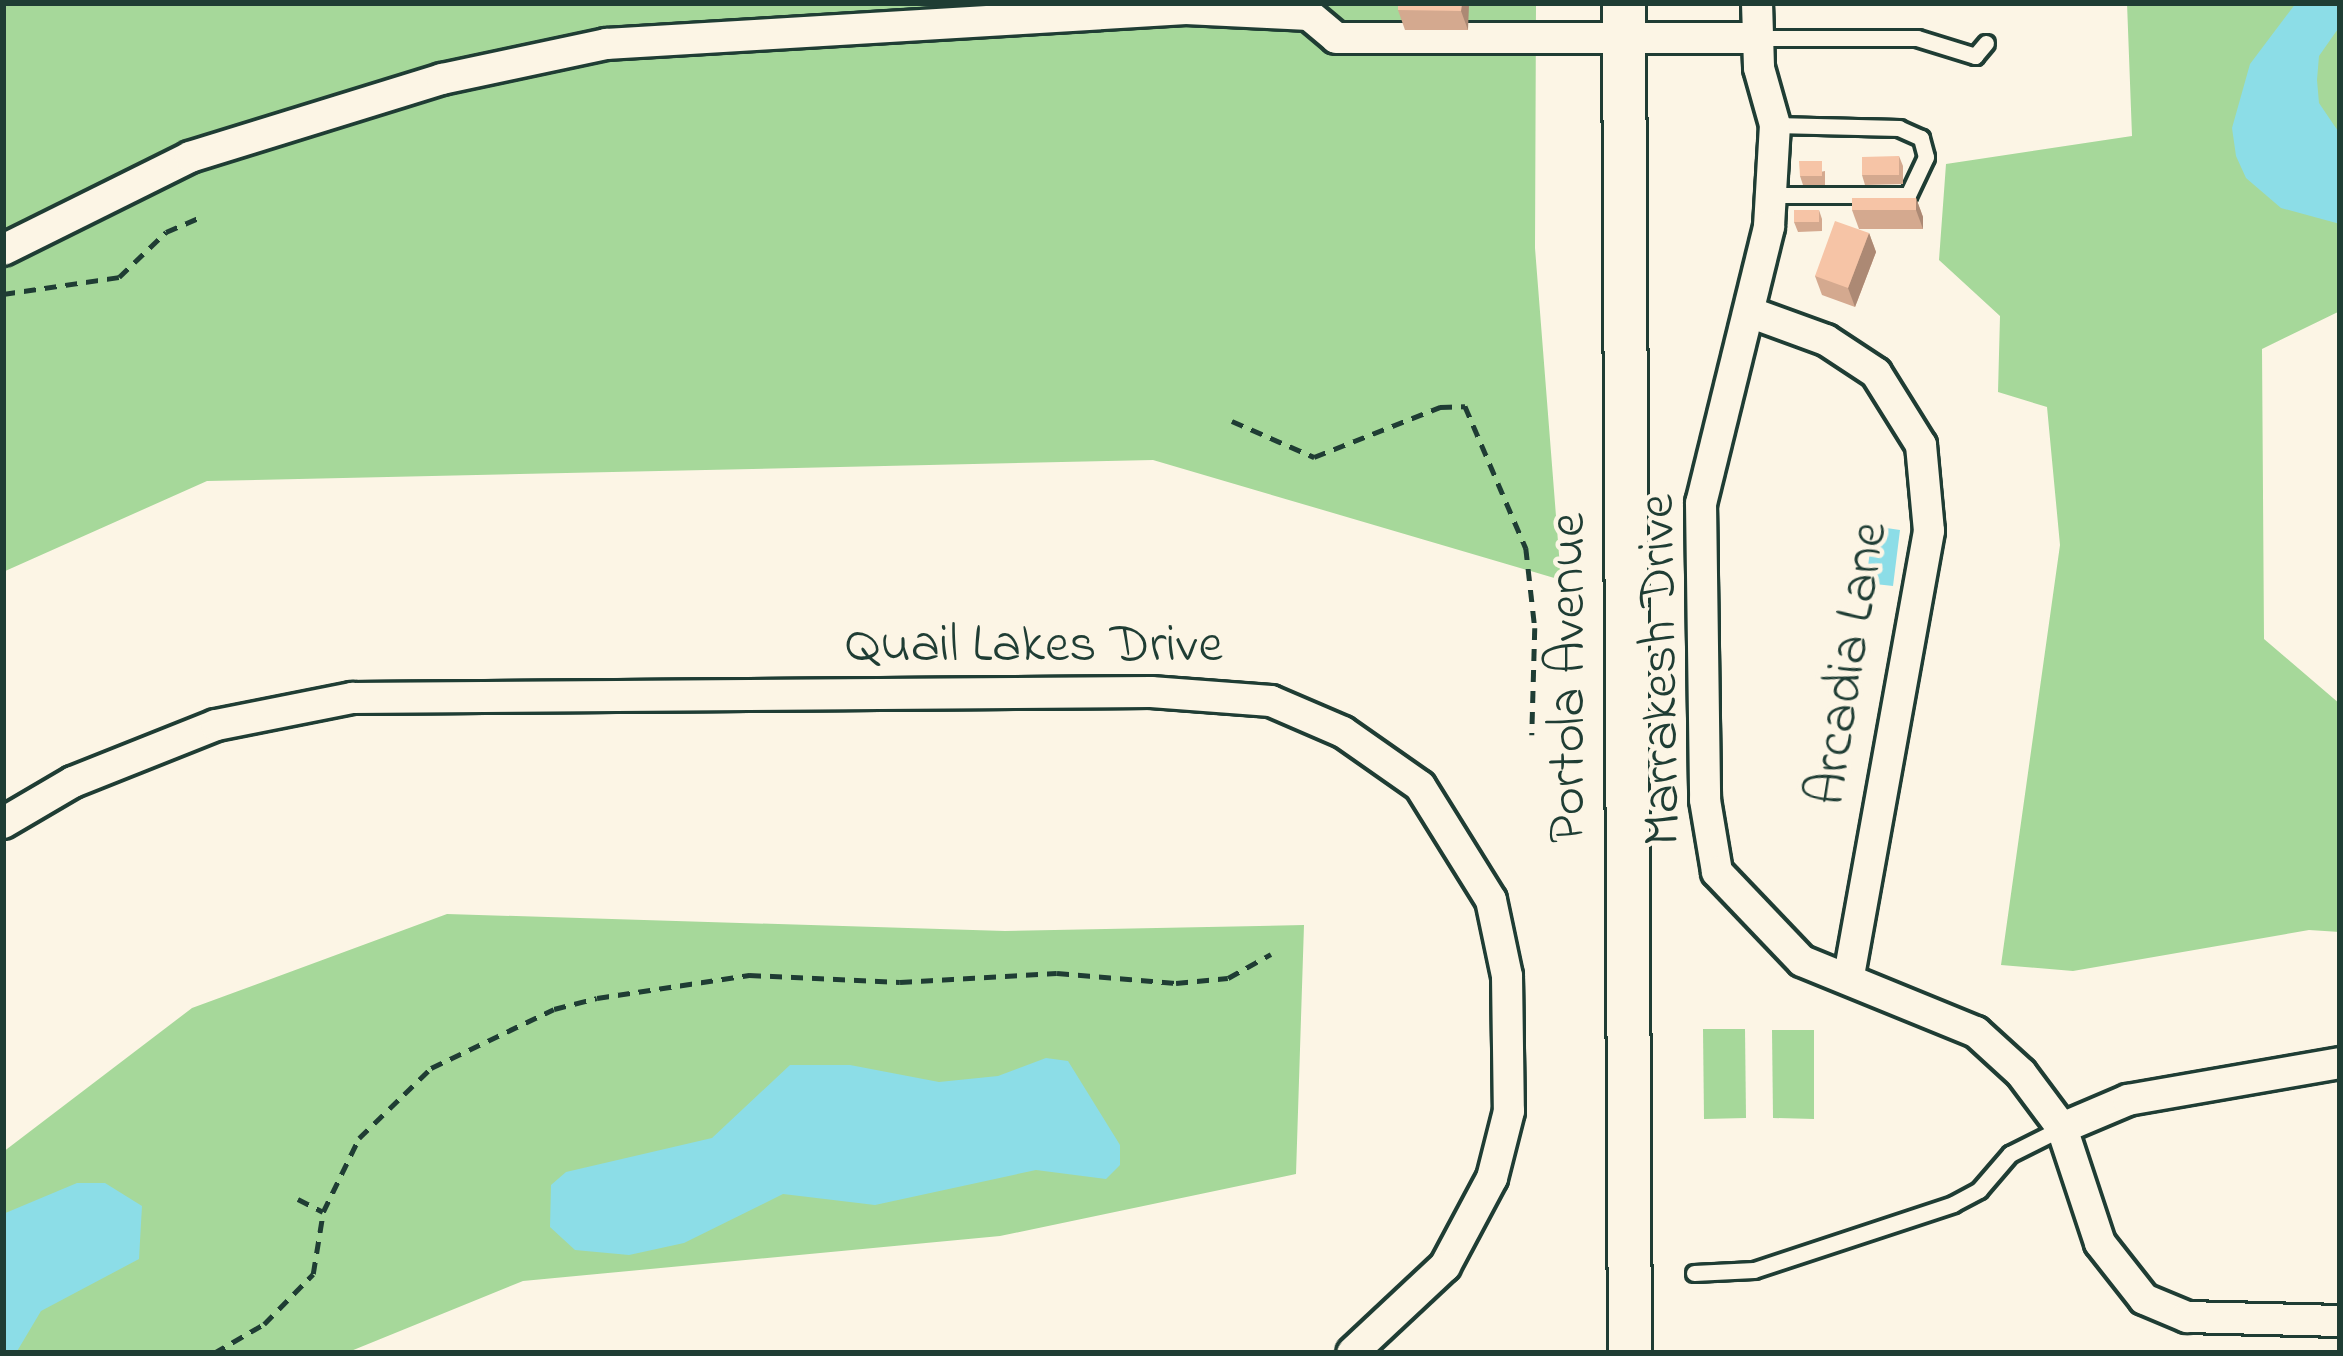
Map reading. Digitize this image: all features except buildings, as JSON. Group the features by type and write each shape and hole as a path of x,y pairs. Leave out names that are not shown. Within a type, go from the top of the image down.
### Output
{"street":[{"name":"Marrakesh Drive","path":"1757,3 1757,38 1775,125 1771,195 1749,312 1701,503 1705,800 1718,872 1802,961 1976,1032 2021,1072 2062,1128 2100,1243 2144,1299 2187,1317 2340,1322"},
{"path":"3,250 190,157 442,79 606,44 1186,6 1317,9 1336,38 1624,20 1757,38"},
{"name":"Portola Avenue","path":"1624,20 1630,1353"},
{"name":"Arcadia Lane","path":"1749,312 1826,340 1876,373 1921,445 1929,531 1849,979"},
{"name":"Quail Lakes Drive","path":"3,823 73,782 216,725 352,698 1151,692 1271,701 1342,732 1420,786 1491,901 1507,976 1509,1111 1492,1178 1445,1266 1352,1353"},
{"path":"2062,1128 2128,1100 2340,1063"}],"lane":[{"path":"1757,38 1917,38 1975,56 1986,43"},
{"path":"1771,195 1908,195 1926,157 1921,138 1899,128 1775,125"},
{"path":"1694,1273 1754,1270 1821,1252 1953,1204 1979,1190 2010,1154 2062,1128"}],"path":[{"path":"3,294 119,278 166,232 203,216"},
{"path":"1232,422 1314,458 1419,415 1465,406 1526,548 1535,628 1532,735"},
{"path":"214,1353 264,1324 313,1274 323,1212 359,1138 391,1099 431,1069 554,1010 749,975 900,982 1058,973 1176,983 1228,978 1271,954"},
{"path":"298,1199 323,1212"}],"green space":[{"path":"3,3 1536,3 1535,248 1561,580 1153,460 207,481 3,572"},
{"path":"2127,3 2340,3 2340,311 2262,349 2264,639 2340,704 2340,932 2309,930 2073,971 2001,965 2060,545 2047,407 1998,392 2000,316 1939,260 1946,164 2132,136"},
{"path":"447,914 1005,931 1304,925 1296,1174 1000,1236 523,1281 346,1353 3,1353 3,1152 192,1008"},
{"path":"1703,1029 1745,1029 1746,1118 1704,1119"},
{"path":"1772,1030 1814,1030 1814,1119 1773,1118"}],"water":[{"path":"2296,3 2340,3 2340,26 2319,56 2317,80 2319,103 2340,134 2340,224 2281,208 2246,178 2236,156 2232,128 2250,64"},
{"path":"1873,526 1900,530 1893,586 1866,583"},
{"path":"1046,1058 1068,1061 1120,1145 1120,1165 1106,1179 1036,1170 875,1205 783,1194 684,1243 629,1255 575,1250 550,1227 551,1185 566,1172 712,1138 790,1065 850,1065 939,1082 998,1076"},
{"path":"77,1183 105,1183 142,1206 139,1259 41,1311 16,1353 3,1353 3,1214"}]}
